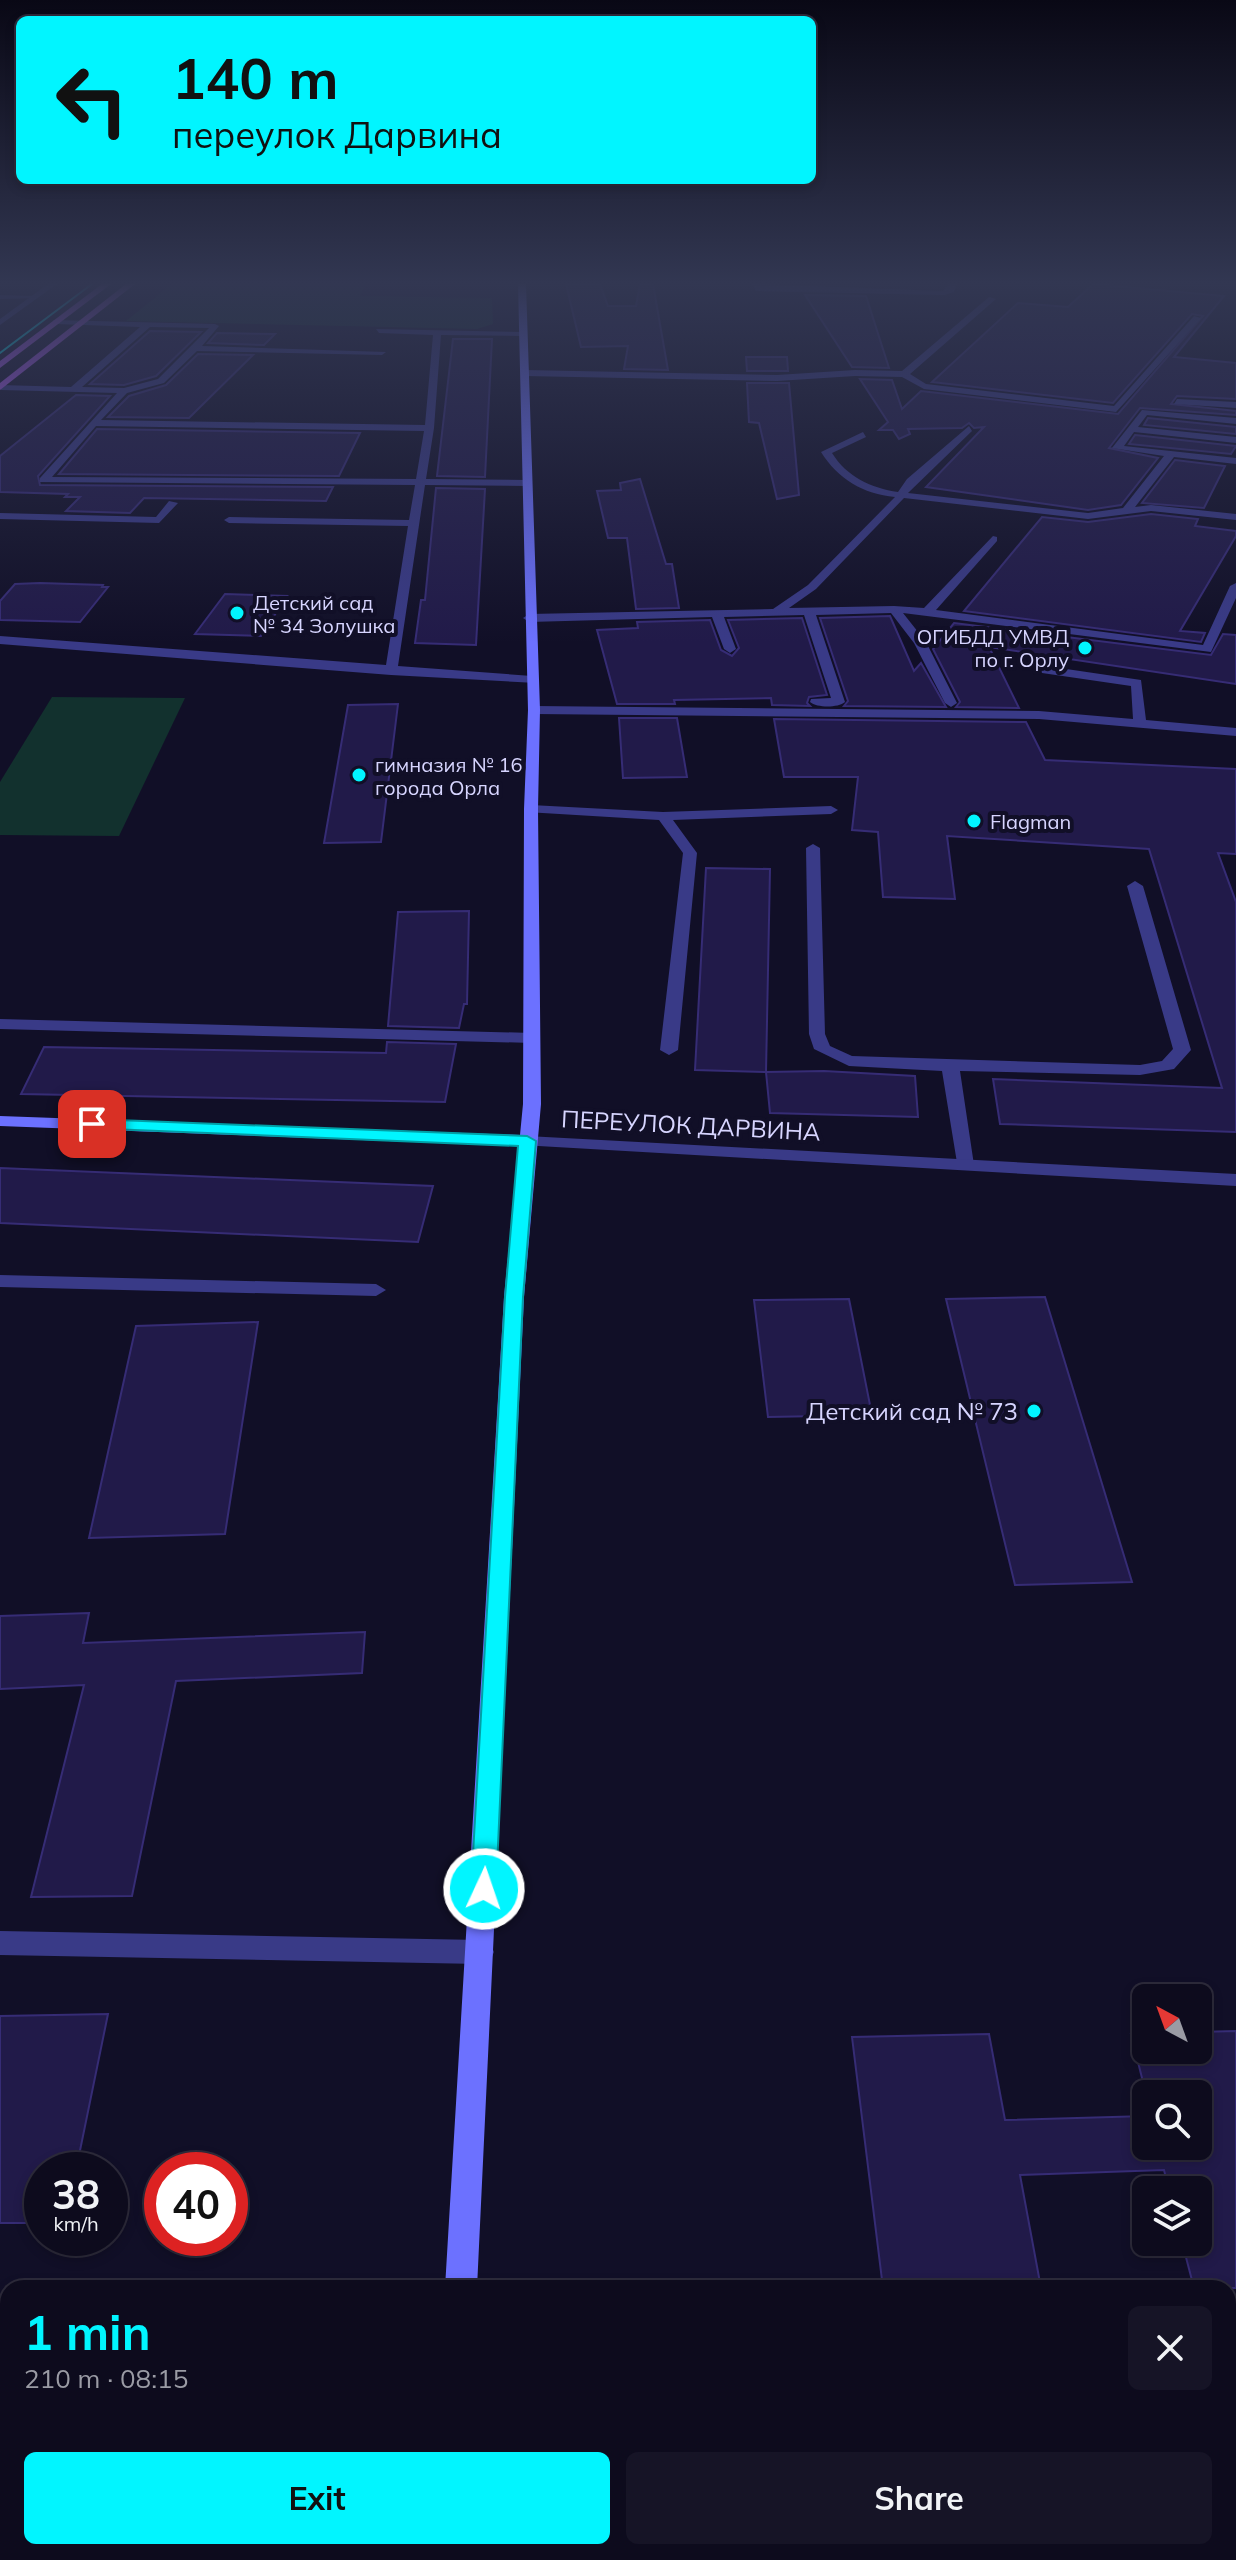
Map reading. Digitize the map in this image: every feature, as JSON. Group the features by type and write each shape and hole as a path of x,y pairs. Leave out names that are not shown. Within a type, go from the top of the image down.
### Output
{"street":[{"path":"112,403 44,480 527,483"},
{"path":"391,671 431,403"},
{"path":"461,2280 514,1297 532,1104 531,809 534,710 529,618 526,403"},
{"path":"1070,403 1116,409 1121,403"},
{"path":"1204,403 1236,405"},
{"path":"1236,421 1145,412 1117,448 1236,461"},
{"path":"93,423 429,428"},
{"path":"776,612 812,587 902,495 911,481 969,429"},
{"path":"1131,429 1236,440"},
{"path":"863,435 826,452 837,471 867,488 902,495 1088,516 1151,508 1236,517"},
{"path":"1128,509 1171,454"},
{"path":"0,516 159,520 173,503"},
{"path":"229,520 414,523"},
{"path":"927,612 993,539"},
{"path":"529,618 894,609 1207,649 1236,586"},
{"path":"894,609 920,642 951,703"},
{"path":"648,702 839,702 809,611"},
{"path":"717,614 730,649"},
{"path":"0,640 532,680"},
{"path":"1046,670 1137,683 1140,723"},
{"path":"534,710 1039,715 1236,732"},
{"path":"531,809 663,816 831,810"},
{"path":"663,816 690,853 669,1050"},
{"path":"813,848 817,1034 823,1049 849,1061 1140,1070 1168,1065 1182,1050 1135,886"},
{"path":"0,1024 532,1038"},
{"path":"950,1066 965,1165"},
{"name":"ПЕРЕУЛОК ДАРВИНА","path":"0,1121 527,1141 1236,1180"},
{"path":"0,1281 376,1290"},
{"path":"0,1943 480,1952"}],"green space":[{"path":"52,697 185,698 119,836 0,835 0,782"}],"building":[{"path":"65,403 103,403 38,476 40,485 333,487 326,501 144,498 130,513 66,511 80,497 0,492 0,456"},
{"path":"122,403 204,403 189,418 108,417"},
{"path":"445,403 489,403 485,477 437,476"},
{"path":"748,403 791,403 799,495 777,499 759,423 749,422"},
{"path":"876,403 900,403 902,409 908,403 1028,403 1118,414 1127,403 1171,403 1236,411 1236,415 1140,408 1109,448 1158,458 1121,505 1088,510 926,487 984,427 974,428 969,423 962,428 908,429 910,434 899,439 893,430 879,430 888,422"},
{"path":"1148,418 1236,427 1236,434 1144,425"},
{"path":"97,429 360,433 339,476 59,474"},
{"path":"1135,435 1236,446 1231,454 1129,444"},
{"path":"1175,460 1225,466 1204,508 1142,503"},
{"path":"640,479 666,564 672,564 679,608 636,609 627,538 608,538 597,491 621,490 620,483"},
{"path":"436,488 485,489 476,645 415,643 421,600 425,600"},
{"path":"1151,514 1198,519 1195,526 1236,531 1236,536 1180,631 1205,633 1201,642 964,611 1042,517 1088,522"},
{"path":"15,584 108,587 80,622 0,620 0,601"},
{"path":"225,594 287,596 261,636 195,634"},
{"path":"890,616 914,671 921,663 946,707 844,706 848,701 820,618"},
{"path":"802,618 827,695 809,697 807,703 810,706 772,705 771,698 617,704 597,630 638,628 637,622 710,620 721,650 732,656 739,648 728,620"},
{"path":"954,623 1211,655 1223,634 1236,635 1236,684 989,647 1019,708 956,707 960,702 933,649"},
{"path":"398,704 381,842 324,843 348,705"},
{"path":"619,718 677,718 687,777 623,778"},
{"path":"774,719 1026,722 1045,760 1236,769 1236,854 1218,853 1236,902 1236,1132 1000,1124 993,1079 1222,1088 1149,849 947,836 955,899 883,897 878,832 852,830 858,777 784,777"},
{"path":"706,868 770,869 766,1072 695,1070"},
{"path":"469,911 467,1004 464,1004 459,1028 388,1026 398,912"},
{"path":"387,1042 456,1044 445,1102 21,1094 44,1047 386,1053"},
{"path":"824,1071 915,1076 918,1117 770,1113 766,1072"},
{"path":"0,1168 433,1186 418,1242 0,1223"},
{"path":"1045,1297 1132,1582 1015,1585 946,1299"},
{"path":"849,1299 872,1415 768,1417 754,1300"},
{"path":"258,1322 225,1534 89,1538 136,1326"},
{"path":"89,1613 83,1643 365,1632 362,1673 176,1681 132,1896 31,1897 84,1685 0,1689 0,1616"},
{"path":"108,2014 80,2152 24,2152 24,2223 0,2223 0,2016"},
{"path":"1236,2031 1236,2280 1192,2280 1186,2256 1212,2256 1212,2176 1166,2176 1164,2170 1020,2175 1040,2280 882,2280 852,2037 989,2034 1005,2120 1132,2116 1132,2160 1212,2160 1212,2080 1142,2080 1138,2064 1212,2064 1212,2032"}],"place":[{"name":"Детский сад № 34 Золушка","path":"237,613"},
{"name":"ОГИБДД УМВД по г. Орлу","path":"1085,648"},
{"name":"гимназия № 16 города Орла","path":"359,775"},
{"name":"Flagman","path":"974,821"},
{"name":"Детский сад № 73","path":"1034,1411"}],"route":[{"path":"92,1124 527,1141 514,1297 484,1889"}]}
